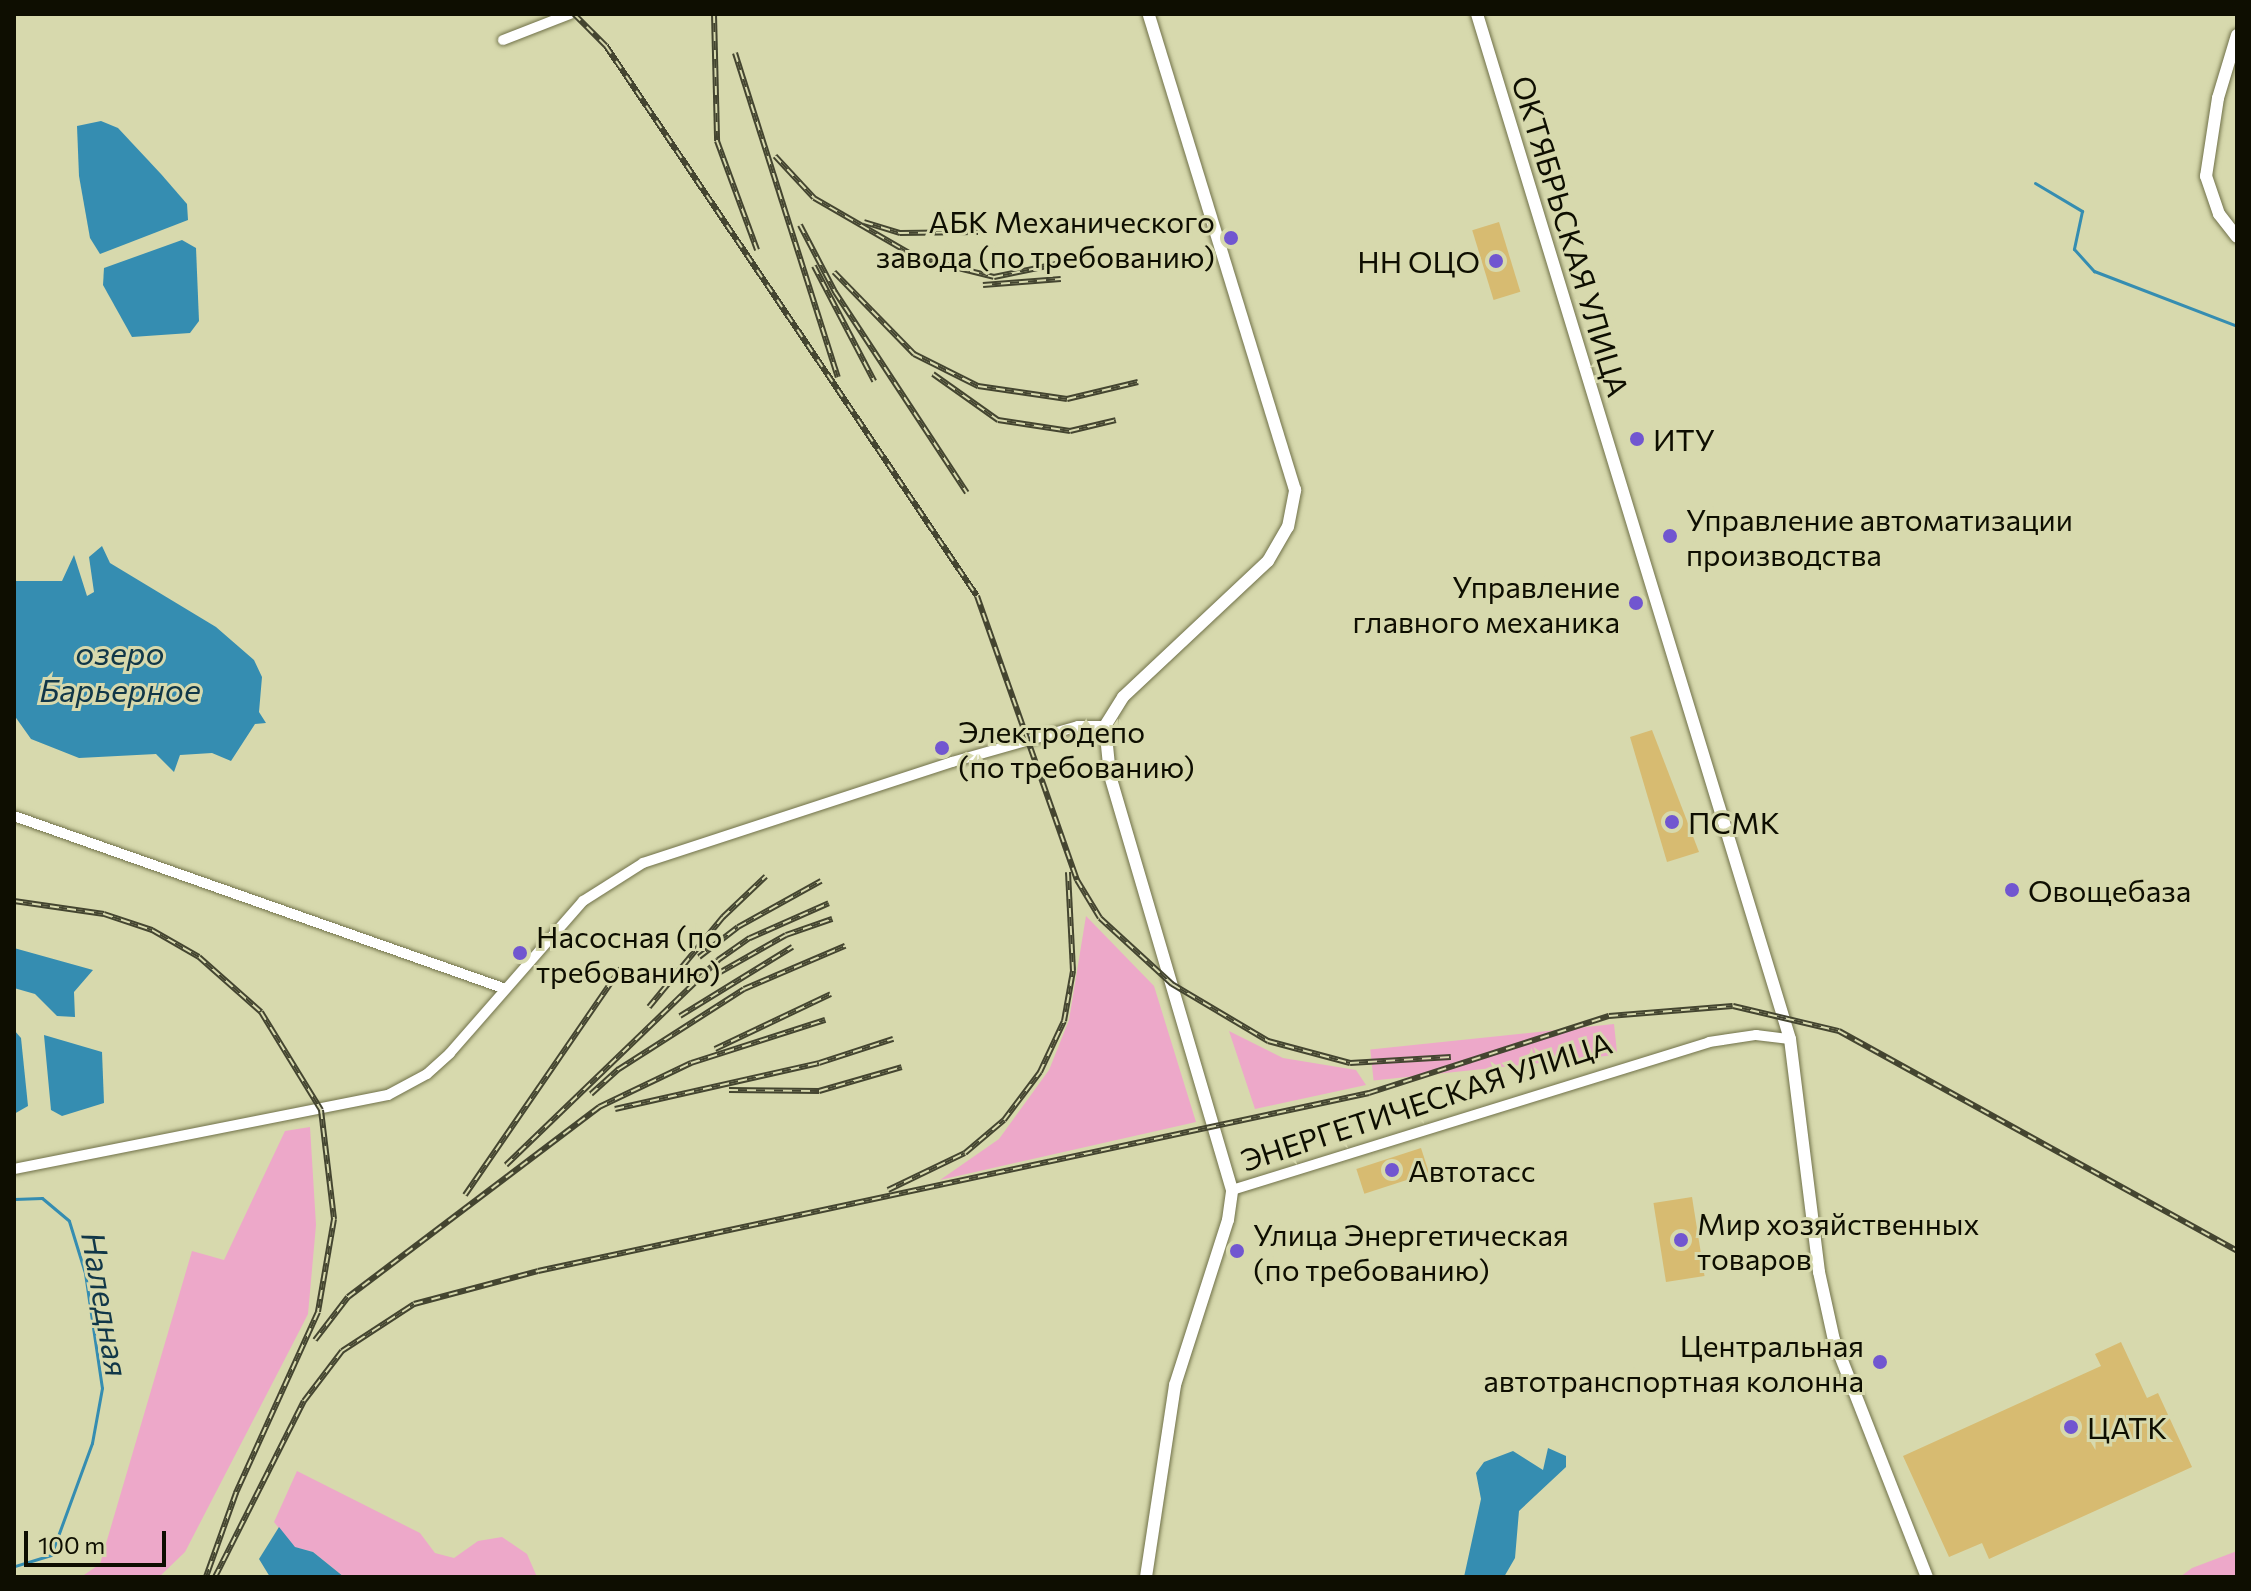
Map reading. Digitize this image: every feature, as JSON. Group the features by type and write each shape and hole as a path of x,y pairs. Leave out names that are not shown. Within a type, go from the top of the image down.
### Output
{"street":[{"path":"503,40 570,14"},
{"path":"1149,14 1295,490 1288,527 1268,561 1123,697 1105,726 1110,775 1232,1190"},
{"name":"ОКТЯБРЬСКАЯ УЛИЦА","path":"1477,14 1790,1039 1834,1340 1927,1577"},
{"path":"2237,35 2218,98 2206,176 2219,214 2237,237"},
{"path":"14,1169 388,1095 427,1074 583,901 643,863 1078,726 1105,726"},
{"path":"14,816 503,988"},
{"name":"ЭНЕРГЕТИЧЕСКАЯ УЛИЦА","path":"1146,1577 1175,1385 1228,1220 1232,1190 1709,1042 1756,1035 1790,1039"}],"shaded area":[{"path":"1086,916 1154,986 1196,1122 940,1180 999,1139 1049,1070 1069,1020"},
{"path":"1614,1024 1617,1055 1374,1080 1370,1050"},
{"path":"1229,1031 1283,1058 1356,1070 1366,1085 1255,1109"},
{"path":"310,1127 316,1225 308,1314 185,1552 159,1577 81,1577 100,1564 192,1251 224,1260 285,1131"},
{"path":"297,1471 420,1533 435,1553 454,1558 478,1541 502,1537 527,1554 537,1577 344,1577 313,1552 294,1547 274,1522"},
{"path":"2237,1551 2237,1577 2180,1577 2192,1568"}],"water":[{"path":"101,121 118,128 161,174 187,204 188,220 100,254 90,238 79,176 77,126"},
{"path":"182,240 196,248 199,321 190,333 132,337 103,285 104,268"},
{"name":"озеро Барьерное","path":"102,546 110,563 216,627 254,660 262,677 259,712 266,723 255,724 231,761 212,753 180,755 174,772 156,754 79,758 31,739 14,715 14,581 62,581 74,555 87,596 94,592 89,557"},
{"path":"14,948 93,970 74,992 75,1017 57,1016 35,994 14,988"},
{"path":"14,1030 21,1038 28,1106 14,1114"},
{"path":"44,1035 102,1052 104,1103 62,1116 51,1110"},
{"path":"1548,1448 1566,1456 1566,1467 1519,1511 1515,1558 1504,1577 1464,1577 1481,1499 1476,1473 1484,1462 1513,1451 1543,1470"},
{"path":"279,1527 295,1547 313,1552 344,1577 270,1577 259,1559"}],"building":[{"name":"НН ОЦО","path":"1499,222 1520,292 1494,300 1472,230"},
{"name":"ПСМК","path":"1652,730 1699,852 1667,862 1630,737"},
{"name":"Автотасс","path":"1421,1148 1429,1173 1364,1194 1356,1169"},
{"name":"Мир хозяйственных товаров","path":"1692,1197 1705,1276 1666,1282 1653,1203"},
{"name":"ЦАТК","path":"2121,1342 2147,1398 2158,1393 2192,1467 1989,1559 1982,1543 1949,1557 1903,1456 2101,1366 2095,1354"}],"waterway":[{"path":"2035,183 2082,211 2074,249 2094,271 2237,326"},
{"name":"Наледная","path":"14,1199 42,1198 69,1221 85,1273 102,1388 92,1443 51,1555 14,1566"}],"railway":[{"path":"574,14 606,46 977,596 1077,880 1100,918 1172,984 1268,1041 1350,1063 1451,1057"},
{"path":"714,14 717,141 757,250"},
{"path":"735,53 838,377"},
{"path":"775,156 814,198 918,258 994,277 1057,264"},
{"path":"864,222 900,233 978,232"},
{"path":"800,225 835,292 967,493"},
{"path":"814,266 874,381"},
{"path":"834,272 914,354 978,386 1067,399 1138,382"},
{"path":"983,285 1061,279"},
{"path":"933,374 998,420 1070,431 1116,420"},
{"path":"888,1190 965,1153 1004,1120 1040,1072 1064,1021 1073,971 1068,872"},
{"path":"649,1007 723,917 766,876"},
{"path":"699,957 738,927 821,881"},
{"path":"14,901 104,914 152,930 199,957 261,1012 321,1110 334,1219 318,1312 236,1493 206,1577"},
{"path":"506,1165 718,960 750,938 829,903"},
{"path":"717,974 786,935 832,919"},
{"path":"591,1094 619,1069 744,989 845,946"},
{"path":"680,1016 792,947"},
{"path":"465,1195 621,968"},
{"path":"715,1049 831,994"},
{"path":"215,1577 304,1401 342,1351 414,1304 538,1271 1369,1093 1609,1016 1733,1006 1839,1031 2237,1251"},
{"path":"315,1340 348,1297 599,1107 691,1063 825,1020"},
{"path":"615,1109 819,1063 893,1039"},
{"path":"729,1090 819,1091 902,1067"}],"place":[{"name":"АБК Механического завода (по требованию)","path":"1231,238"},
{"name":"НН ОЦО","path":"1496,261"},
{"name":"ИТУ","path":"1637,439"},
{"name":"Управление автоматизации производства","path":"1670,536"},
{"name":"Управление главного механика","path":"1636,603"},
{"name":"Электродепо (по требованию)","path":"942,748"},
{"name":"ПСМК","path":"1672,822"},
{"name":"Овощебаза","path":"2012,890"},
{"name":"Насосная (по требованию)","path":"520,953"},
{"name":"Автотасс","path":"1392,1170"},
{"name":"Мир хозяйственных товаров","path":"1681,1240"},
{"name":"Улица Энергетическая (по требованию)","path":"1237,1251"},
{"name":"Центральная автотранспортная колонна","path":"1880,1362"},
{"name":"ЦАТК","path":"2071,1427"}]}
